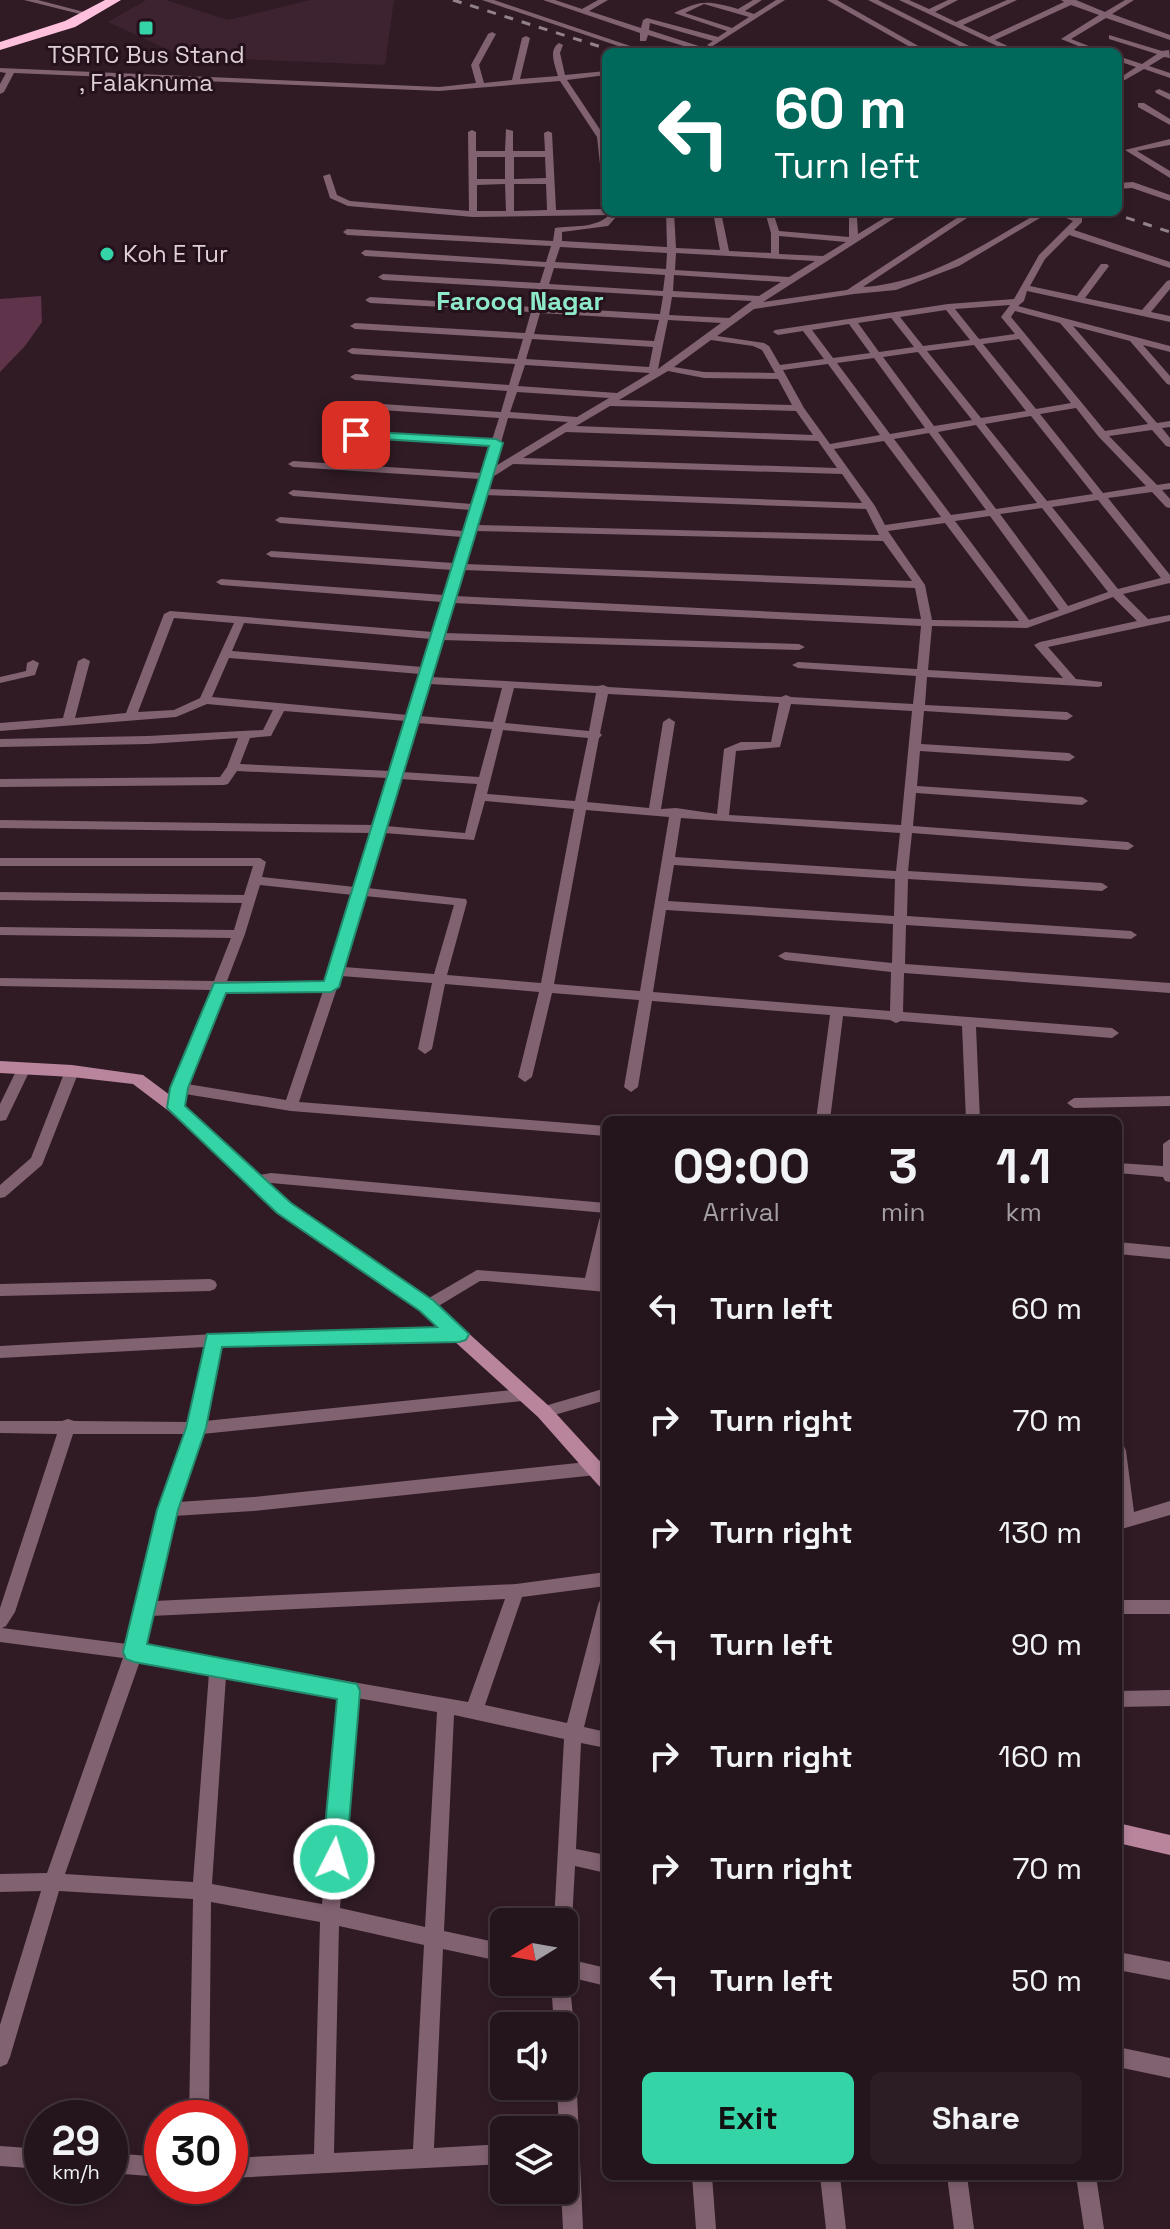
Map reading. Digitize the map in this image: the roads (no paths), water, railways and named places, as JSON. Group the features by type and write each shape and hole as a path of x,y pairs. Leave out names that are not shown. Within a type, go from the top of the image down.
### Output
{"highway":[{"path":"32,34 102,0"},
{"path":"0,43 83,19 115,0"}],"street":[{"path":"28,0 80,12"},
{"path":"581,12 604,0"},
{"path":"734,31 678,13 702,0 715,5 726,4 738,12 754,16"},
{"path":"738,12 758,0"},
{"path":"707,48 781,0"},
{"path":"831,0 918,48"},
{"path":"872,0 969,48"},
{"path":"903,0 1008,48"},
{"path":"928,12 954,0"},
{"path":"955,25 1013,0"},
{"path":"1089,48 1065,39 1130,0"},
{"path":"491,1 631,48"},
{"path":"555,1 693,48"},
{"path":"990,39 1070,1 1170,38"},
{"path":"707,21 726,4"},
{"path":"641,48 646,33 645,21 649,20 719,40"},
{"path":"481,86 475,65 492,34"},
{"path":"1112,37 1168,53"},
{"path":"516,81 526,38"},
{"path":"559,45 556,53 562,78 601,137 602,146"},
{"path":"1122,77 1168,53"},
{"path":"1122,59 1170,76"},
{"path":"0,70 439,89 602,73"},
{"path":"0,92 11,71"},
{"path":"1159,91 1170,98"},
{"path":"1141,105 1170,123"},
{"path":"509,131 510,213"},
{"path":"472,132 473,214"},
{"path":"548,133 552,213"},
{"path":"1170,142 1129,150 1170,175"},
{"path":"472,154 549,154"},
{"path":"327,176 333,196 348,203 473,214 602,212"},
{"path":"472,182 550,181"},
{"path":"1122,186 1133,185 1170,198"},
{"path":"1140,202 1154,193"},
{"path":"291,1106 331,987 413,718 544,286 558,230 605,224 613,216"},
{"path":"658,371 659,344 674,249 670,216"},
{"path":"718,216 725,252"},
{"path":"770,216 775,233 775,255"},
{"path":"854,216 854,240"},
{"path":"293,464 486,476 619,396 711,337 761,299 893,216"},
{"path":"850,292 966,216"},
{"path":"751,306 893,288 956,264 1039,216"},
{"path":"1068,216 1079,220 1043,257 1006,317 1102,434 1170,505"},
{"path":"1067,231 1170,265"},
{"path":"347,232 824,259"},
{"path":"775,233 854,240"},
{"path":"365,253 790,280"},
{"path":"1079,299 1104,266"},
{"path":"383,277 761,299"},
{"path":"1145,313 1170,283"},
{"path":"1023,287 1170,319"},
{"path":"370,300 730,321"},
{"path":"778,332 948,307 1016,304 1064,322 1170,349"},
{"path":"221,582 449,599 927,623 1027,625 1115,593 1169,580 948,307"},
{"path":"895,317 1115,593 1146,624"},
{"path":"852,322 1065,610"},
{"path":"1064,322 1170,444"},
{"path":"355,326 659,344"},
{"path":"805,327 1027,625"},
{"path":"352,351 704,375 778,372 829,362 1021,336"},
{"path":"711,337 764,345 799,408 870,506 884,533 920,585 927,623 902,873 896,1018"},
{"path":"1133,339 1170,382"},
{"path":"355,377 619,396"},
{"path":"607,403 799,408"},
{"path":"337,404 579,420"},
{"path":"828,447 1078,405"},
{"path":"1102,434 1170,424"},
{"path":"564,429 819,438"},
{"path":"328,433 496,443"},
{"path":"510,461 844,471"},
{"path":"280,520 469,531 884,533 1170,486"},
{"path":"481,492 870,506"},
{"path":"293,493 477,507"},
{"path":"271,554 458,567 920,585"},
{"path":"131,716 170,614 437,636 799,647"},
{"path":"1071,680 1040,645 1170,618"},
{"path":"205,700 240,621"},
{"path":"227,654 509,684 1067,716"},
{"path":"68,721 84,661"},
{"path":"0,680 31,673 33,663"},
{"path":"798,665 1098,684"},
{"path":"0,824 379,829 470,837 509,684"},
{"path":"525,1077 546,989 603,688"},
{"path":"723,818 730,749 776,744 786,698"},
{"path":"0,727 176,713 205,700 596,735"},
{"path":"0,743 267,733 280,708"},
{"path":"655,810 669,722"},
{"path":"0,783 224,781 245,735"},
{"path":"914,747 1069,757"},
{"path":"233,767 484,781"},
{"path":"910,789 1082,801"},
{"path":"481,797 723,818 1128,846"},
{"path":"631,1087 676,812"},
{"path":"670,861 1102,887"},
{"path":"0,862 260,862 239,934 179,1088 176,1108"},
{"path":"255,880 461,902 439,980 425,1049"},
{"path":"0,896 249,899"},
{"path":"661,905 1131,935"},
{"path":"0,931 239,934"},
{"path":"785,956 900,968 1170,988"},
{"path":"335,971 837,1014 1112,1033"},
{"path":"0,982 331,987"},
{"path":"824,1116 837,1014"},
{"path":"969,1022 973,1116"},
{"path":"0,1067 137,1079 176,1108 284,1208 427,1306 544,1412 602,1473"},
{"path":"1,1116 24,1068"},
{"path":"0,1193 37,1161 72,1071"},
{"path":"179,1088 291,1106 602,1131"},
{"path":"1074,1103 1170,1101"},
{"path":"1122,1168 1170,1174 1170,1144"},
{"path":"254,1181 271,1178 602,1208"},
{"path":"1122,1248 1170,1253"},
{"path":"427,1306 477,1276 599,1285 602,1257"},
{"path":"0,1290 210,1285"},
{"path":"0,1352 214,1340 459,1334"},
{"path":"0,2057 53,1882 134,1652 167,1510 196,1428 214,1340"},
{"path":"0,1427 196,1428 522,1395"},
{"path":"544,1412 602,1395"},
{"path":"0,1621 7,1612 68,1425"},
{"path":"167,1510 602,1473"},
{"path":"1123,1522 1170,1508"},
{"path":"144,1609 516,1591 602,1580"},
{"path":"474,1711 516,1591"},
{"path":"1122,1607 1170,1607"},
{"path":"564,1908 573,1734 602,1621"},
{"path":"0,1635 134,1652 474,1711 602,1739"},
{"path":"199,2100 202,1891 218,1667"},
{"path":"324,2163 330,1915 349,1691"},
{"path":"1122,1699 1170,1698"},
{"path":"423,2158 446,1707"},
{"path":"1122,1834 1170,1845"},
{"path":"567,1856 602,1863"},
{"path":"0,1883 53,1882 202,1891 490,1950"},
{"path":"1122,1962 1170,1971"},
{"path":"578,1970 602,1976"},
{"path":"1122,2058 1170,2068"},
{"path":"248,2167 490,2155"},
{"path":"0,2156 24,2158"},
{"path":"702,2180 706,2229"},
{"path":"830,2180 836,2229"},
{"path":"958,2180 964,2229"},
{"path":"1087,2180 1094,2229"},
{"path":"571,2204 573,2229"}],"railway":[{"path":"453,0 604,48"},
{"path":"1121,216 1170,232"}],"place":[{"name":"TSRTC Bus Stand , Falaknuma","path":"146,28"},
{"name":"Koh E Tur","path":"107,254"}],"district":[{"name":"Farooq Nagar","path":"520,301"}]}
